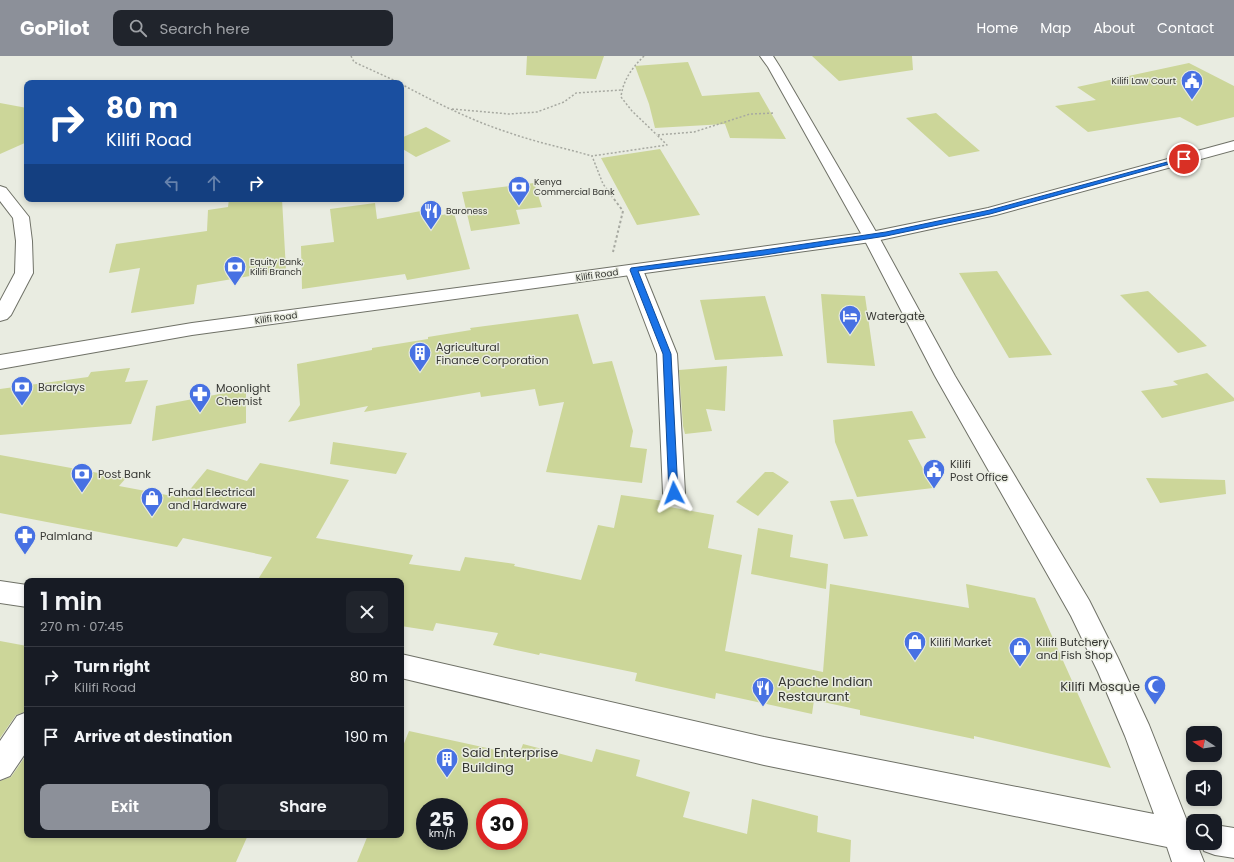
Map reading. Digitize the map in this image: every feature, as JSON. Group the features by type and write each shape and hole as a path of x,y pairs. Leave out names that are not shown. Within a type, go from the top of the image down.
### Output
{"street":[{"path":"766,56 774,67 870,237 945,376 1080,608 1109,667 1186,845"},
{"name":"Kilifi Road","path":"0,362 192,329 870,237 990,212 1234,145"},
{"path":"0,191 21,217 24,241 24,273 4,311 0,315"},
{"path":"634,270 667,354 674,493"},
{"path":"0,592 24,596"},
{"path":"404,667 764,751 1186,845"},
{"path":"0,766 24,730"},
{"path":"1222,841 1234,843"}],"path":[{"path":"351,56 354,62 393,80"},
{"path":"404,85 449,109 521,137 592,156 668,145 632,110 621,97 621,90 624,80 631,69 644,56"},
{"path":"449,109 509,114 537,112 564,102 576,93 621,90"},
{"path":"658,134 694,132 750,114 800,113"},
{"path":"592,156 603,184 623,211 608,273"}],"building":[{"path":"527,56 604,56 596,79 526,75"},
{"path":"812,56 912,56 913,70 839,81"},
{"path":"688,62 702,96 759,92 786,139 730,138 725,124 655,128 649,104 635,66"},
{"path":"1189,63 1234,86 1234,117 1197,126 1180,117 1088,132 1055,106 1096,100 1077,87"},
{"path":"0,103 24,107 24,143 0,154"},
{"path":"936,113 980,151 949,157 906,118"},
{"path":"426,127 451,141 416,157 404,150 404,137"},
{"path":"660,149 700,215 637,225 601,158"},
{"path":"534,183 542,207 516,210 520,224 471,231 462,192"},
{"path":"229,202 282,202 286,270 197,285 194,304 131,313 140,268 109,273 116,244 207,231 208,210 228,207"},
{"path":"375,203 377,219 421,211 423,218 454,213 470,269 407,280 405,274 302,289 301,246 334,242 330,209"},
{"path":"997,271 1052,355 1009,358 959,273"},
{"path":"1148,291 1207,346 1178,353 1120,295"},
{"path":"821,294 865,296 875,366 827,363"},
{"path":"765,296 783,356 715,360 700,300"},
{"path":"578,314 593,364 612,361 633,431 630,447 647,449 642,483 546,472 564,402 539,406 535,389 481,397 480,392 364,412 368,406 288,422 300,405 297,364 372,350 372,348 428,339 428,337 471,330 470,328"},
{"path":"727,366 725,411 706,409 712,431 685,434 683,426 679,370"},
{"path":"130,368 125,382 148,380 131,424 0,435 0,389 88,377 91,372"},
{"path":"1207,373 1234,398 1234,401 1162,418 1141,391 1178,385 1173,381"},
{"name":"Moonlight Chemist","path":"246,389 246,423 152,441 156,406"},
{"path":"912,411 926,438 908,440 933,488 857,497 835,442 833,420"},
{"path":"333,442 407,453 396,474 330,464"},
{"path":"0,455 126,478 119,486 183,498 207,469 247,481 260,463 349,480 316,538 413,555 409,564 460,571 465,557 515,564 514,566 581,580 598,525 614,528 621,495 664,501 664,506 714,515 708,548 742,555 725,651 823,672 830,584 969,608 966,584 1035,598 1111,768 974,736 974,739 860,715 860,710 814,700 812,714 716,693 715,699 635,681 637,673 493,645 498,633 436,623 433,631 404,626 404,578 259,578 272,557 183,538 177,547 0,513"},
{"path":"765,472 773,472 789,482 758,516 736,502"},
{"path":"1146,478 1225,480 1226,494 1160,503"},
{"path":"853,499 868,536 844,539 830,501"},
{"path":"758,528 793,535 790,557 828,564 826,589 751,574"},
{"path":"0,641 24,645 24,712 16,715 0,738"},
{"path":"409,731 519,755 523,744 592,762 596,749 640,760 636,776 690,792 683,817 747,834 752,799 818,816 817,832 851,840 850,862 357,862 367,838 404,838 404,744"},
{"path":"24,758 24,838 247,838 236,862 0,862 0,781 11,777"}],"place":[{"name":"Kilifi Law Court","path":"1192,100"},
{"name":"Kenya Commercial Bank","path":"519,206"},
{"name":"Baroness","path":"431,230"},
{"name":"Equity Bank, Kilifi Branch","path":"235,286"},
{"name":"Watergate","path":"850,336"},
{"name":"Agricultural Finance Corporation","path":"420,372"},
{"name":"Barclays","path":"22,406"},
{"name":"Moonlight Chemist","path":"200,414"},
{"name":"Kilifi Post Office","path":"934,490"},
{"name":"Post Bank","path":"82,494"},
{"name":"Fahad Electrical and Hardware","path":"152,518"},
{"name":"Palmland","path":"25,556"},
{"name":"Kilifi Market","path":"915,662"},
{"name":"Kilifi Butchery and Fish Shop","path":"1020,668"},
{"name":"Kilifi Mosque","path":"1155,706"},
{"name":"Apache Indian Restaurant","path":"763,708"},
{"name":"Said Enterprise Building","path":"447,778"}],"route":[{"path":"674,493 667,354 634,270 886,234 990,212 1184,159"}]}
